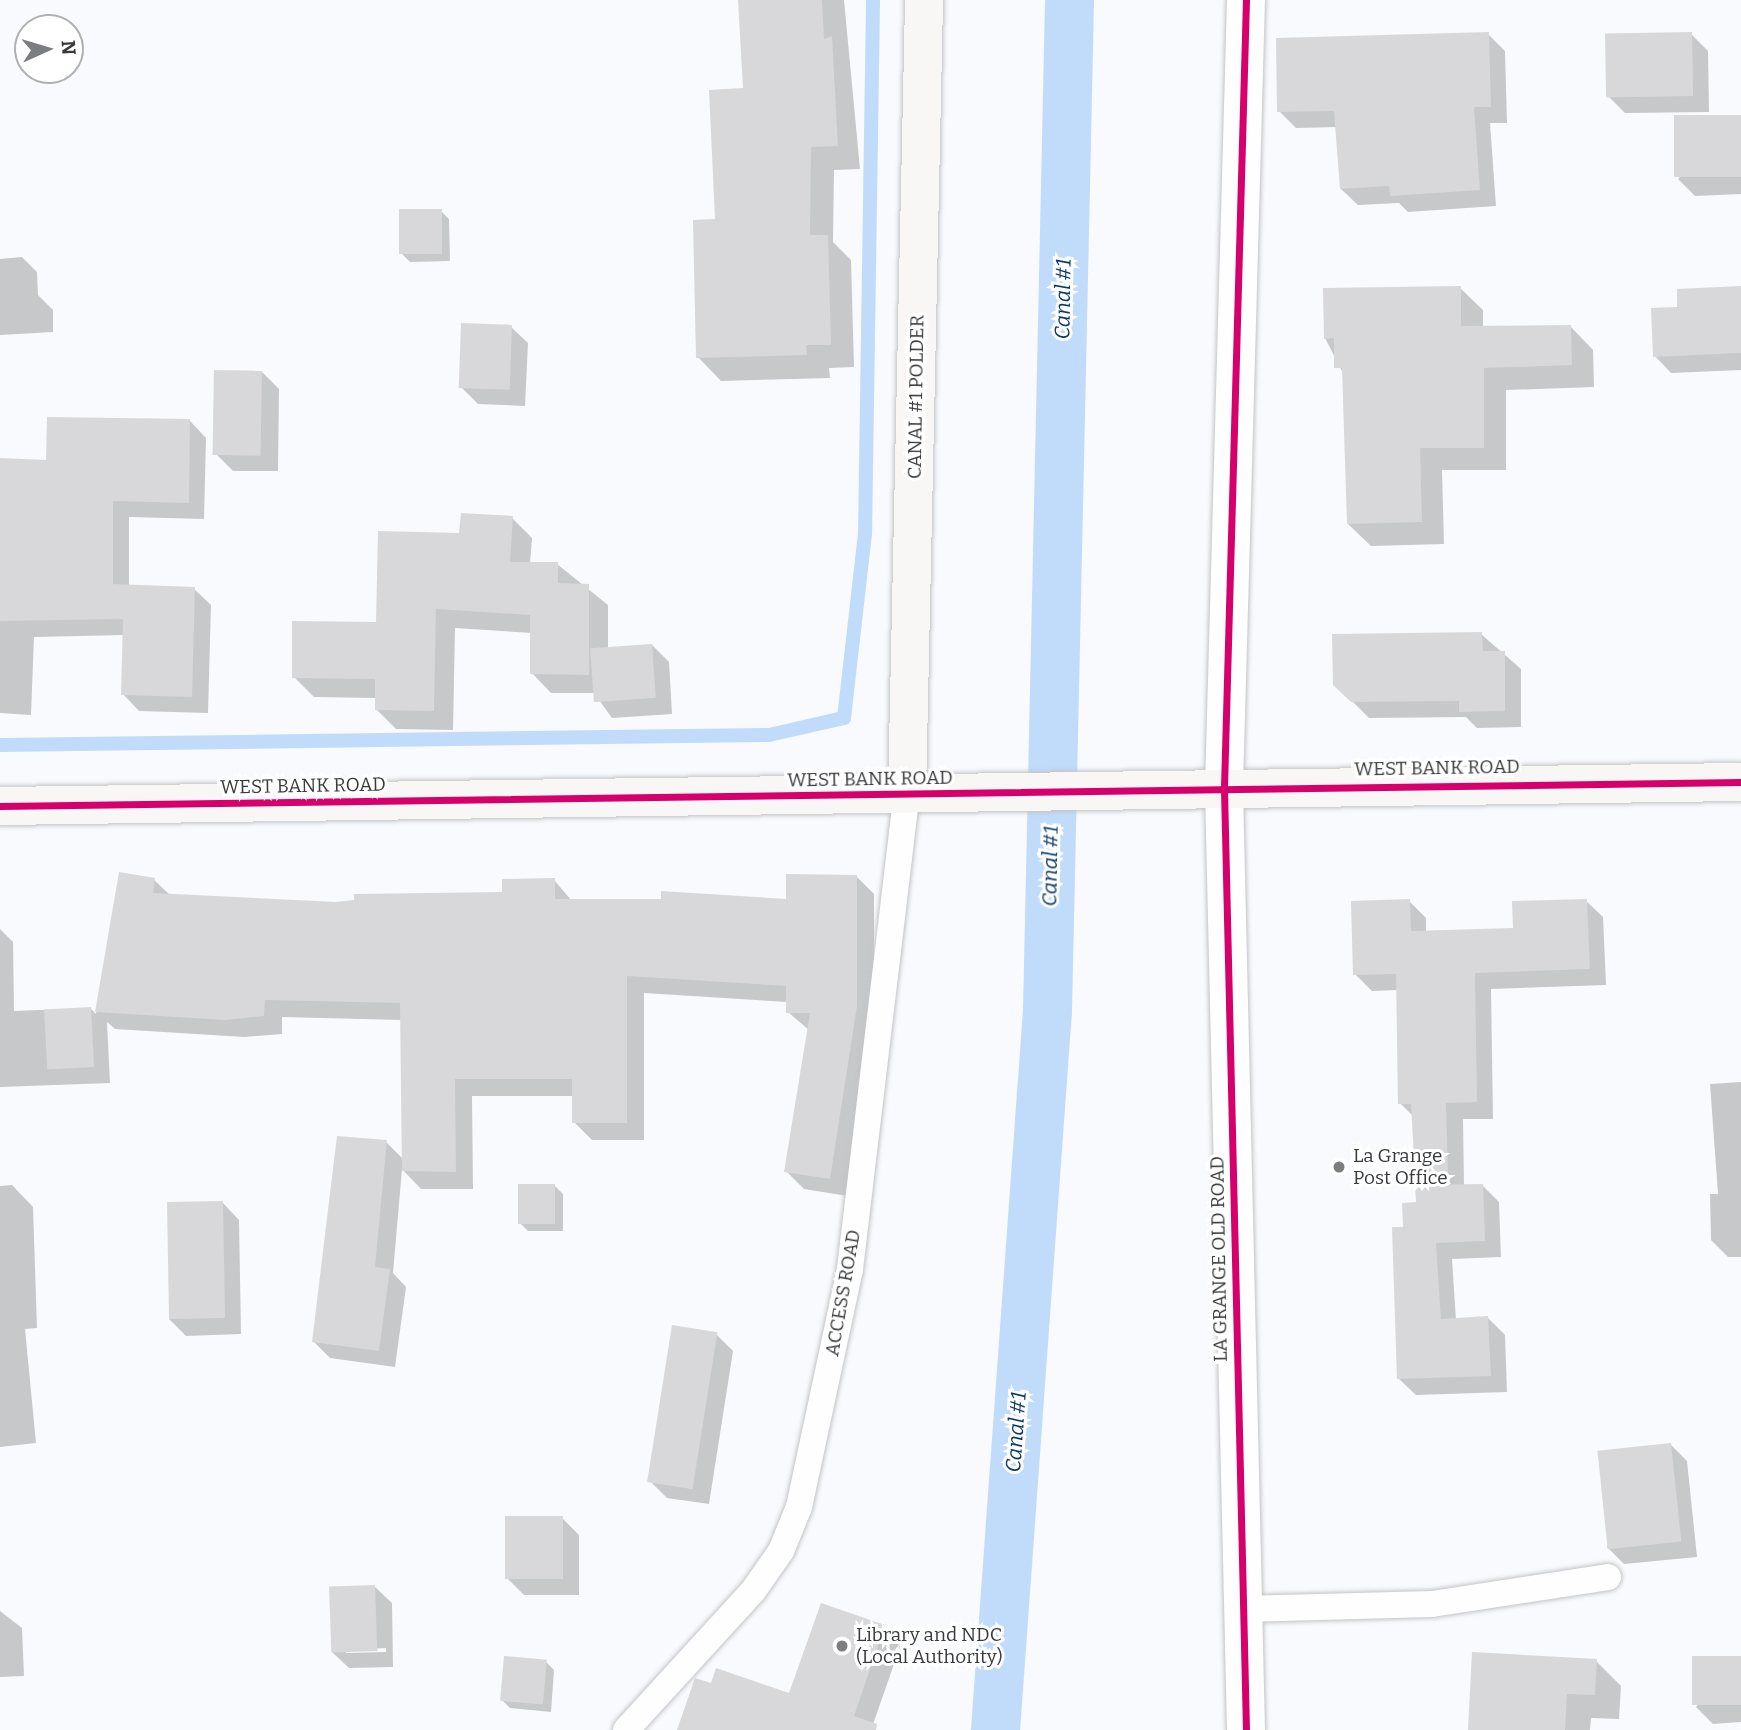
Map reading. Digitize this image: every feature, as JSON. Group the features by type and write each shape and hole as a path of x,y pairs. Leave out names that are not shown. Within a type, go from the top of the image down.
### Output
{"street":[{"name":"CANAL #1 POLDER","path":"907,794 924,0"},
{"name":"LA GRANGE OLD ROAD","path":"1246,1730 1224,787 1247,0"},
{"name":"WEST BANK ROAD","path":"0,806 1224,787 1741,782"}],"lane":[{"name":"ACCESS ROAD","path":"626,1730 753,1591 781,1551 799,1507 850,1269 907,794"},
{"path":"1243,1609 1432,1604 1608,1577"}],"building":[{"path":"738,0 822,0 824,39 832,36 838,146 811,147 810,235 828,235 831,345 806,345 807,355 696,358 693,220 715,219 709,90 743,88"},
{"path":"1489,32 1491,107 1474,107 1480,190 1390,196 1389,186 1340,189 1334,111 1277,112 1276,38"},
{"path":"1692,32 1693,96 1606,98 1605,34"},
{"path":"1674,115 1741,115 1741,177 1674,177"},
{"path":"399,209 442,209 442,254 399,254"},
{"path":"1461,286 1461,326 1571,325 1572,365 1484,368 1484,448 1420,448 1422,522 1347,524 1342,368 1334,368 1334,338 1324,339 1323,288"},
{"path":"1741,286 1741,353 1653,357 1651,308 1677,307 1677,289"},
{"path":"461,323 512,325 510,390 459,388"},
{"path":"214,370 262,371 261,456 213,455"},
{"path":"47,417 190,419 189,503 113,501 113,584 195,587 192,697 121,695 123,619 0,621 0,458 46,460"},
{"path":"461,513 513,516 510,562 558,562 558,583 589,584 589,675 530,674 530,615 436,609 434,711 375,710 375,679 292,678 292,621 376,622 378,531 459,533"},
{"path":"1482,632 1483,651 1505,651 1505,711 1459,712 1459,701 1351,702 1333,685 1332,634"},
{"path":"652,644 656,698 594,702 590,648"},
{"path":"119,872 155,878 153,893 336,902 354,900 354,894 502,892 502,879 555,878 555,899 661,899 661,891 786,899 786,874 857,875 857,1006 830,1179 784,1172 810,1013 786,1013 786,986 627,976 627,1123 572,1123 572,1079 455,1079 456,1172 402,1171 400,1003 265,1000 264,1016 225,1020 95,1012"},
{"path":"1410,899 1411,931 1513,928 1512,901 1587,899 1590,969 1475,973 1477,1102 1446,1103 1448,1175 1415,1176 1411,1104 1398,1104 1396,974 1353,975 1351,901"},
{"path":"91,1007 94,1067 47,1069 44,1009"},
{"path":"337,1136 387,1140 375,1267 390,1269 379,1351 312,1342"},
{"path":"518,1184 555,1184 555,1224 518,1224"},
{"path":"1483,1184 1485,1241 1436,1243 1441,1319 1488,1316 1491,1376 1397,1379 1392,1227 1403,1227 1402,1203 1416,1202 1415,1185"},
{"path":"223,1201 225,1318 169,1319 167,1202"},
{"path":"672,1325 717,1332 693,1489 647,1482"},
{"path":"1671,1443 1681,1541 1608,1549 1597,1451"},
{"path":"505,1516 563,1516 563,1579 505,1579"},
{"path":"375,1585 377,1651 331,1653 329,1587"},
{"name":"Library and NDC (Local Authority)","path":"821,1603 885,1625 854,1716 877,1724 876,1730 677,1730 695,1678 711,1683 716,1668 789,1693"},
{"path":"1472,1652 1597,1659 1595,1695 1567,1694 1565,1730 1468,1730"},
{"path":"504,1656 547,1660 543,1705 500,1701"},
{"path":"1692,1656 1741,1656 1741,1705 1692,1705"}],"waterway":[{"path":"0,745 769,735 844,718 865,535 873,0"},
{"name":"Canal #1","path":"995,1730 1047,1010 1069,0"}],"cycle path":[{"path":"1246,0 1224,787 1246,1730"},
{"path":"0,806 1741,782"}],"place":[{"name":"La Grange Post Office","path":"1339,1167"},
{"name":"Library and NDC (Local Authority)","path":"842,1646"}]}
